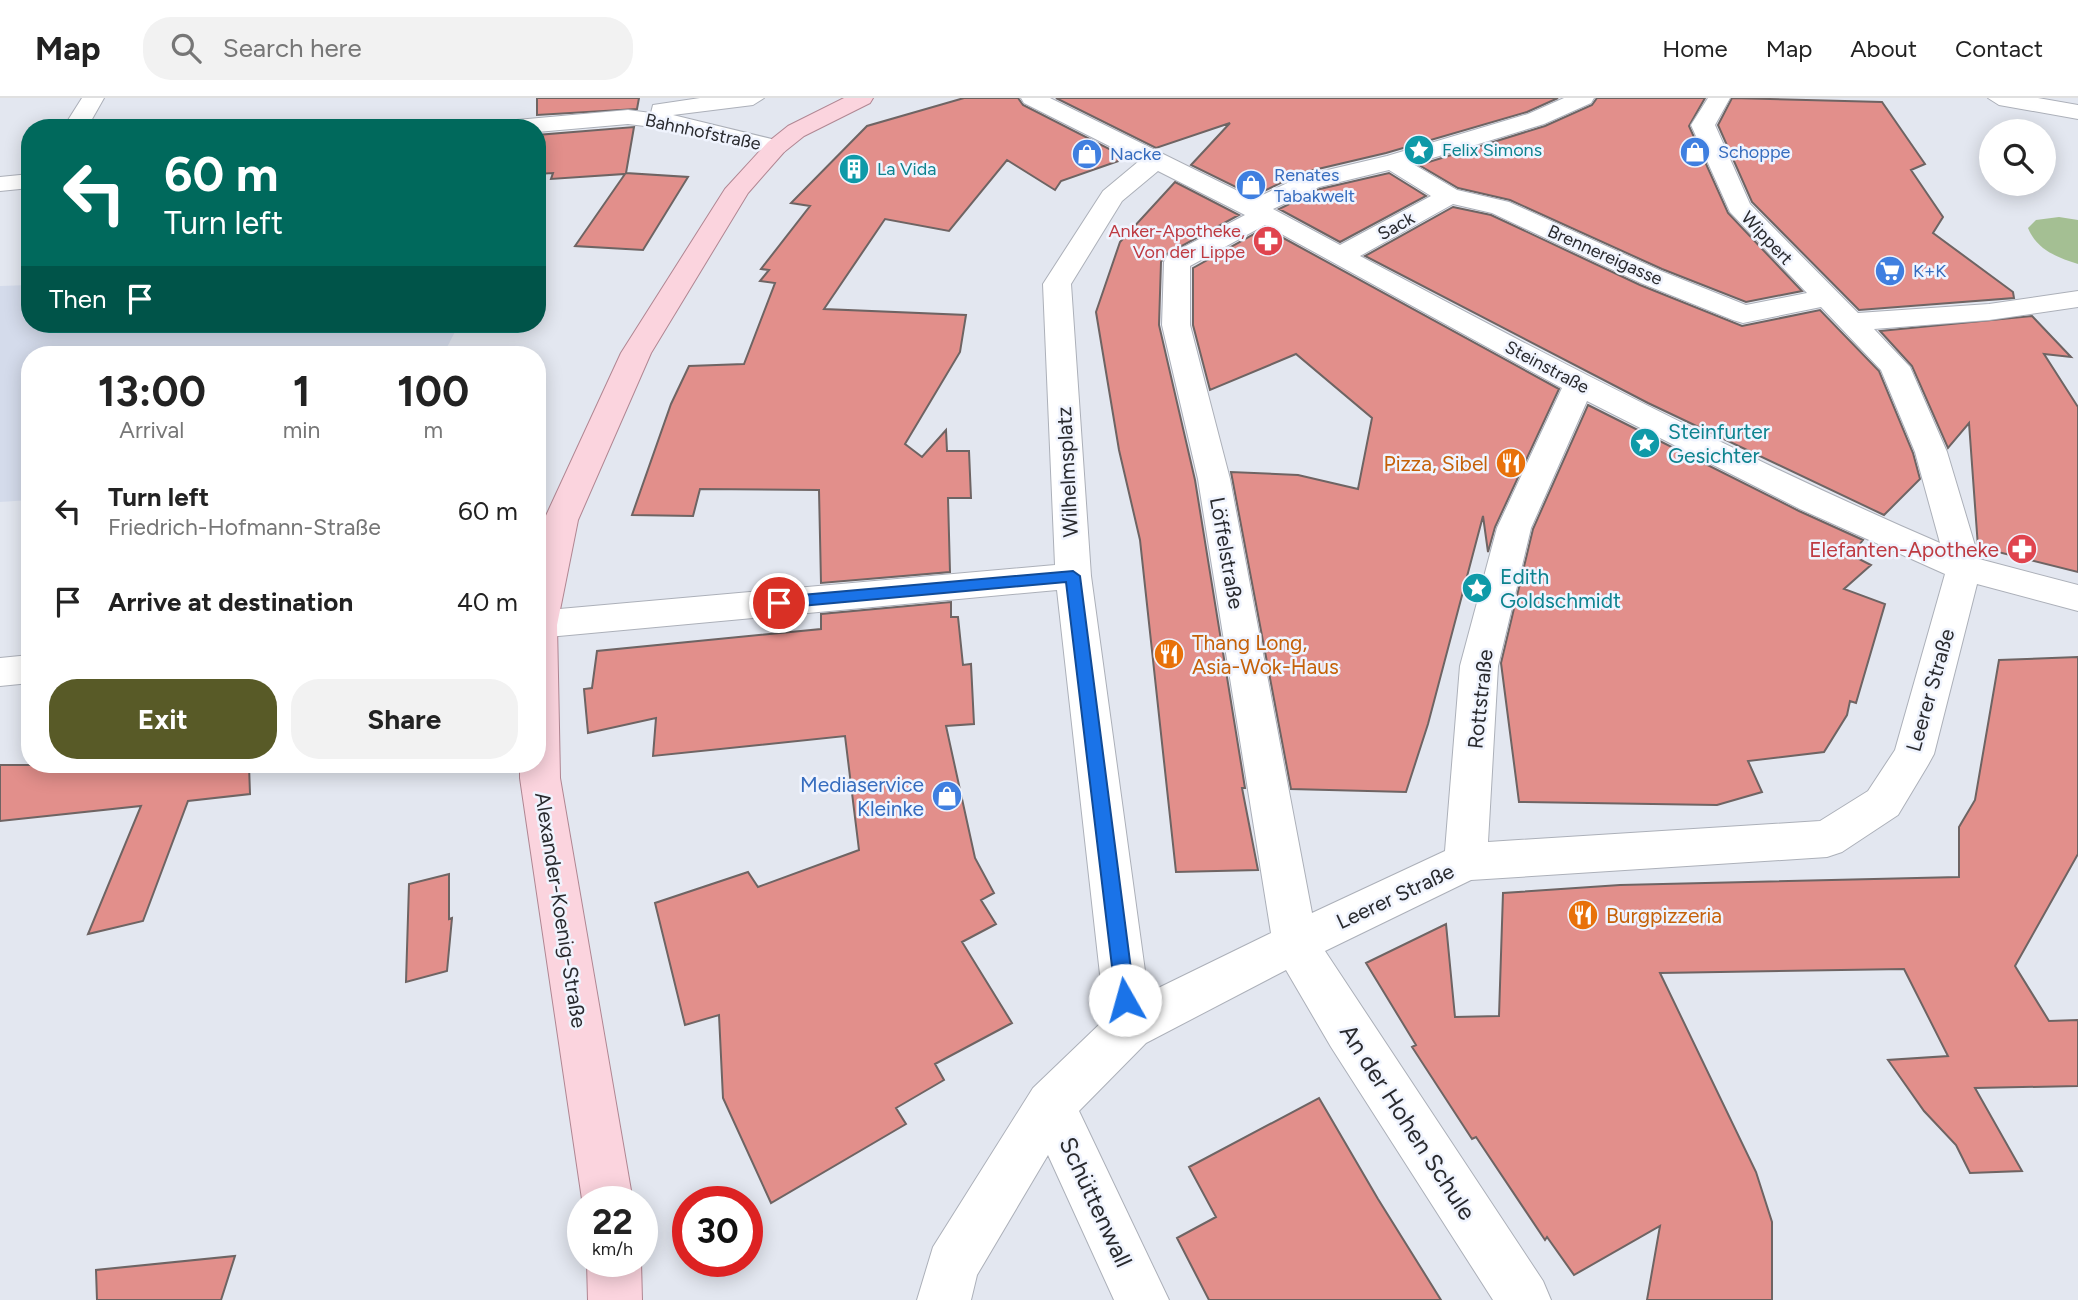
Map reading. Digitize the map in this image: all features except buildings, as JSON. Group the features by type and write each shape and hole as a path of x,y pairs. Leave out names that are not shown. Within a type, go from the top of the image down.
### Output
{"main road":[{"name":"Alexander-Koenig-Straße","path":"546,588 561,520 636,353 738,189 776,147 821,116 862,98"},
{"name":"Alexander-Koenig-Straße","path":"540,773 604,1186"},
{"path":"614,1277 615,1300"}],"street":[{"path":"80,119 93,98"},
{"path":"628,117 753,98"},
{"name":"Steinstraße","path":"1032,98 1259,212 1579,385 1812,501 1964,568 2078,598"},
{"path":"1259,212 1311,181 1393,162 1536,119 1583,98"},
{"name":"Wippert","path":"1719,98 1703,125 1739,208 1895,367 1931,452 1964,568"},
{"path":"1999,98 2078,112"},
{"name":"Bahnhofstraße","path":"546,124 628,117 687,124 776,147"},
{"name":"Wilhelmsplatz","path":"1129,1027 1073,576 1057,284 1112,195 1155,160"},
{"name":"Brennereigasse","path":"1393,162 1449,196 1500,208 1651,277 1743,314 1825,298"},
{"path":"0,184 21,182"},
{"name":"Sack","path":"1342,256 1449,196"},
{"name":"Löffelstraße","path":"1259,212 1177,262 1176,325 1214,479 1295,943"},
{"path":"1853,322 1990,312 2078,299"},
{"name":"Rottstraße","path":"1466,862 1479,666 1514,528 1579,385"},
{"name":"Leerer Straße","path":"944,1300 952,1266 1050,1105 1129,1027 1295,943 1466,862 1827,839 1882,803 1914,754 1964,568"},
{"path":"546,624 1073,576"},
{"path":"0,672 21,670"},
{"name":"An der Hohen Schule","path":"1295,943 1348,1031 1524,1300"},
{"name":"Schüttenwall","path":"1050,1105 1142,1300"}],"shaded area":[{"path":"21,285 21,333 454,333 448,346 21,346 21,501 0,502 0,286"}],"green space":[{"path":"2059,217 2078,220 2078,264 2042,247 2028,228 2036,220"}],"place":[{"name":"Felix Simons","path":"1419,150"},
{"name":"Schoppe","path":"1695,152"},
{"name":"Nacke","path":"1087,154"},
{"name":"La Vida","path":"854,169"},
{"name":"Renates Tabakwelt","path":"1251,185"},
{"name":"Anker-Apotheke, Von der Lippe","path":"1268,241"},
{"name":"K+K","path":"1890,271"},
{"name":"Steinfurter Gesichter","path":"1645,443"},
{"name":"Pizza, Sibel","path":"1511,463"},
{"name":"Elefanten-Apotheke","path":"2022,549"},
{"name":"Edith Goldschmidt","path":"1477,588"},
{"name":"Thang Long, Asia-Wok-Haus","path":"1169,654"},
{"name":"Mediaservice Kleinke","path":"947,796"},
{"name":"Burgpizzeria","path":"1583,915"}],"route":[{"path":"779,603 1073,576 1125,1000"}]}
